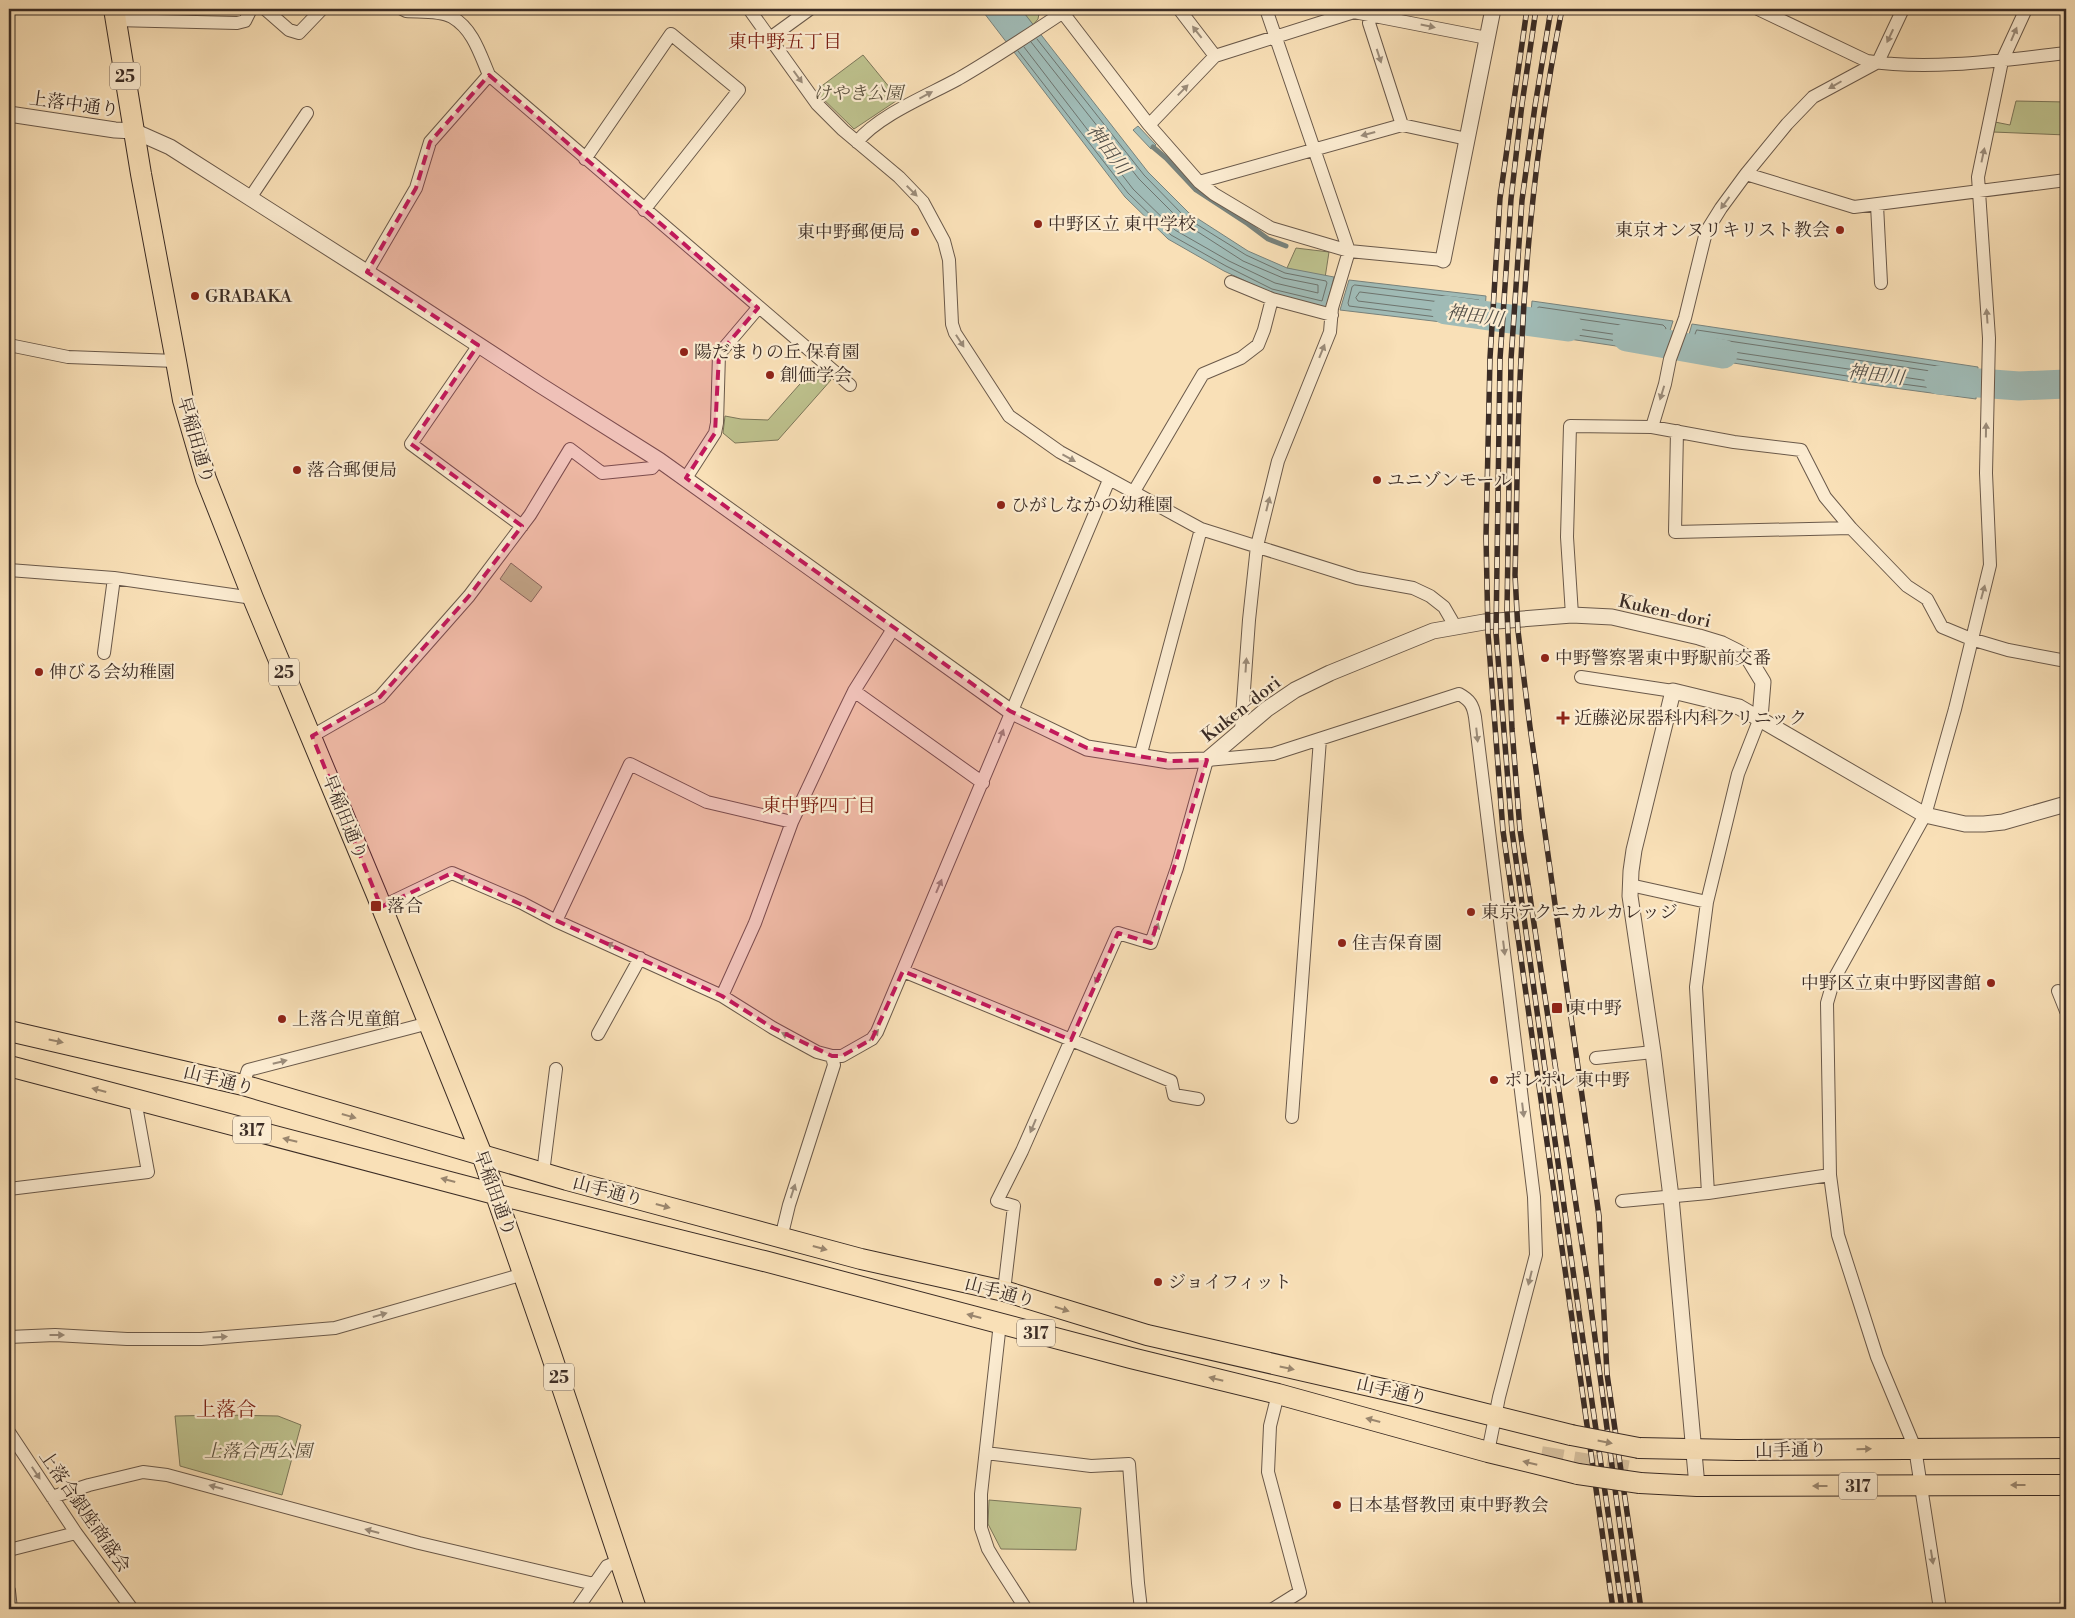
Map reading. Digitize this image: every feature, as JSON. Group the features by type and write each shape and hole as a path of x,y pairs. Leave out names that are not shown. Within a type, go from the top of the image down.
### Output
{"main road":[{"name":"早稲田通り","path":"114,15 176,360 194,441 206,479 482,1155 524,1274 636,1609"},
{"name":"山手通り","path":"9,1031 244,1085 543,1173 861,1259 1004,1292 1147,1335 1418,1397 1570,1435 1639,1448 1693,1450 2066,1448"},
{"name":"山手通り","path":"9,1066 495,1194 764,1261 1131,1358 1278,1394 1488,1452 1578,1474 1640,1483 1697,1486 2066,1486"}],"street":[{"path":"114,15 237,23 245,21 251,9"},
{"path":"265,9 289,30 299,33 322,9"},
{"path":"402,9 452,16 472,37 489,75 758,308 850,385"},
{"path":"749,9 817,104 923,202 944,241 950,260 952,324 955,333 1009,416 1060,452 1201,529 1357,578 1413,588 1430,596 1444,607 1455,626"},
{"path":"770,38 810,9"},
{"path":"1179,9 1215,56"},
{"path":"1241,731 1249,620 1257,546 1278,461 1330,332 1332,312 1350,251 1266,9"},
{"path":"858,142 865,132 1011,47 1064,10 1149,125 1199,182 1214,194 1271,228 1350,251 1443,260 1493,9"},
{"path":"1758,9 1866,61 1931,64 2002,61 2066,53"},
{"path":"1652,427 1671,355 1683,323 1706,232 1746,174 1787,124 1813,97 1878,62 1902,9"},
{"path":"1940,1609 1915,1448 1877,1357 1838,1234 1830,1175 1827,1003 1829,992 1846,954 1925,815 1955,709 1990,566 1986,473 1989,338 1978,177 2002,61 2026,9"},
{"path":"1149,125 1215,56 1354,12 1371,11 1487,38"},
{"path":"1371,11 1368,23 1402,125"},
{"path":"585,158 671,34 739,90 644,210"},
{"path":"367,272 416,188 430,142 489,75"},
{"path":"250,198 306,113"},
{"name":"上落中通り","path":"9,114 134,131 170,147 686,478 1010,712 1087,748 1169,761 1208,760"},
{"path":"1199,182 1402,125 1467,139"},
{"path":"1746,174 1854,207 2066,180"},
{"path":"1878,205 1881,283"},
{"path":"1231,282 1272,299 1332,312"},
{"path":"1133,493 1203,374 1241,358 1258,345 1272,299"},
{"path":"686,478 715,433 719,354 758,308"},
{"path":"9,345 68,357 176,360"},
{"path":"479,345 411,444 522,526"},
{"path":"1572,615 1567,537 1570,426 1652,427 1734,442 1801,450 1825,497 1907,586 1927,599 1942,627 1971,639 2008,650 2066,661"},
{"path":"1677,431 1675,532 1852,528"},
{"path":"312,736 380,697 469,596 522,526 570,449 602,473 652,468 659,460"},
{"path":"381,907 452,873 522,903 556,921 722,996 773,1028 817,1052 832,1056 842,1056 872,1039 877,1032 904,971 983,783 1010,712 1109,480"},
{"path":"1140,757 1201,529"},
{"path":"9,570 114,578 253,598"},
{"path":"104,653 114,578"},
{"name":"Kuken-dori","path":"1208,760 1267,709 1315,680 1433,630 1531,617 1572,615 1612,617 1699,637 1736,650 1749,659 1763,682 1760,718"},
{"path":"722,996 755,923 792,822 854,690 893,629"},
{"path":"1581,677 1673,691 1739,707 1925,815 1965,824 1984,824 2003,822 2066,804"},
{"path":"854,690 983,783"},
{"path":"1673,691 1634,850 1630,885 1634,929 1653,1052 1671,1197 1697,1486"},
{"path":"1004,1292 1014,1206 997,1201 1118,933 1152,943 1177,868 1208,760 1273,754 1459,694 1469,699 1474,707 1534,1196 1536,1230 1536,1255 1488,1452"},
{"path":"1708,1194 1696,987 1707,902 1738,774 1760,718"},
{"path":"1292,1117 1320,739"},
{"path":"556,921 630,764 707,802 792,822"},
{"path":"1630,885 1707,902"},
{"path":"598,1034 640,958"},
{"path":"904,971 1171,1081 1174,1095 1198,1099"},
{"path":"2058,991 2066,1011"},
{"path":"244,1085 248,1070 429,1023"},
{"path":"1596,1058 1653,1052"},
{"path":"781,1238 789,1205 834,1065 832,1056"},
{"path":"543,1173 556,1069"},
{"path":"9,1189 148,1172 135,1100"},
{"path":"1622,1201 1708,1194 1830,1175"},
{"path":"9,1337 55,1335 127,1339 201,1339 335,1328 524,1274"},
{"path":"1000,1323 980,1494 981,1528 988,1548 1026,1609"},
{"path":"1273,1609 1300,1592 1268,1472 1270,1426 1278,1394"},
{"name":"上落合銀座商盛会","path":"9,1432 76,1533 132,1609"},
{"path":"986,1453 1090,1466 1129,1464 1138,1583 1142,1609"},
{"path":"52,1497 89,1485 143,1472 168,1475 219,1487 419,1544 594,1584"},
{"path":"9,1550 76,1533"},
{"path":"577,1609 607,1566 620,1561"},
{"path":"9,1591 11,1609"}],"highlighted area":[{"path":"489,75 758,308 719,354 715,433 686,478 1010,711 1087,748 1169,761 1207,760 1151,943 1118,933 1071,1040 903,971 872,1039 842,1056 832,1056 773,1028 722,996 452,873 381,907 312,736 380,697 469,596 522,526 411,444 478,345 367,272 416,188 430,142"}],"green space":[{"path":"1021,9 1040,9 1038,19 1033,25"},
{"name":"けやき公園","path":"863,55 899,99 854,129 815,91"},
{"path":"2016,101 2066,102 2066,135 1993,132 1995,122 2010,125"},
{"path":"1296,248 1329,252 1325,278 1287,268"},
{"path":"815,367 831,380 778,440 735,443 723,433 725,416 741,419 768,420"},
{"path":"511,563 542,587 531,602 500,579"},
{"name":"上落合西公園","path":"175,1416 278,1416 301,1425 282,1495 180,1466"},
{"path":"989,1500 1081,1508 1076,1550 1001,1549 988,1524"}],"water":[{"path":"981,9 1021,9 1148,172 1189,213 1248,251 1287,268 1334,277 1326,308 1271,293 1224,271 1168,239 1125,197"},
{"path":"1138,126 1156,145 1151,149 1133,130"},
{"path":"1349,280 1486,296 1484,327 1340,310"},
{"path":"1532,301 1673,321 1663,353 1529,333"},
{"path":"1692,324 1978,367 1976,399 1872,385 1683,355"}],"waterway":[{"path":"1153,147 1196,190 1268,239 1286,246"},
{"name":"神田川","path":"1446,310 1568,327"},
{"name":"神田川","path":"1627,337 1723,354"},
{"name":"神田川","path":"1939,380 2019,386 2066,384"}],"tunnel":[{"path":"1541,1457 1638,1473"}],"railway":[{"path":"1527,9 1500,198 1490,358 1486,537 1488,634 1503,831 1613,1609"},
{"path":"1536,9 1511,199 1500,359 1496,633 1512,831 1622,1609"},
{"path":"1551,9 1522,200 1511,359 1507,610 1512,729 1520,830 1588,1285 1631,1609"},
{"path":"1562,9 1540,139 1526,271 1519,413 1515,575 1518,631 1530,727 1599,1216 1607,1374 1641,1609"}],"place":[{"name":"中野区立 東中学校","path":"1038,224"},
{"name":"東京オンヌリキリスト教会","path":"1840,230"},
{"name":"東中野郵便局","path":"915,232"},
{"name":"GRABAKA","path":"195,296"},
{"name":"陽だまりの丘 保育園","path":"684,352"},
{"name":"創価学会","path":"770,375"},
{"name":"落合郵便局","path":"297,470"},
{"name":"ユニゾンモール","path":"1377,480"},
{"name":"ひがしなかの幼稚園","path":"1001,505"},
{"name":"中野警察署東中野駅前交番","path":"1545,658"},
{"name":"伸びる会幼稚園","path":"39,672"},
{"name":"近藤泌尿器科内科クリニック","path":"1563,718"},
{"name":"落合","path":"376,906"},
{"name":"東京テクニカルカレッジ","path":"1471,912"},
{"name":"住吉保育園","path":"1342,943"},
{"name":"中野区立東中野図書館","path":"1991,983"},
{"name":"東中野","path":"1557,1008"},
{"name":"上落合児童館","path":"282,1019"},
{"name":"ポレポレ東中野","path":"1494,1080"},
{"name":"ジョイフィット","path":"1158,1282"},
{"name":"日本基督教団 東中野教会","path":"1337,1505"}],"district":[{"name":"東中野五丁目","path":"785,41"},
{"name":"東中野四丁目","path":"819,805"},
{"name":"上落合","path":"226,1409"}]}
